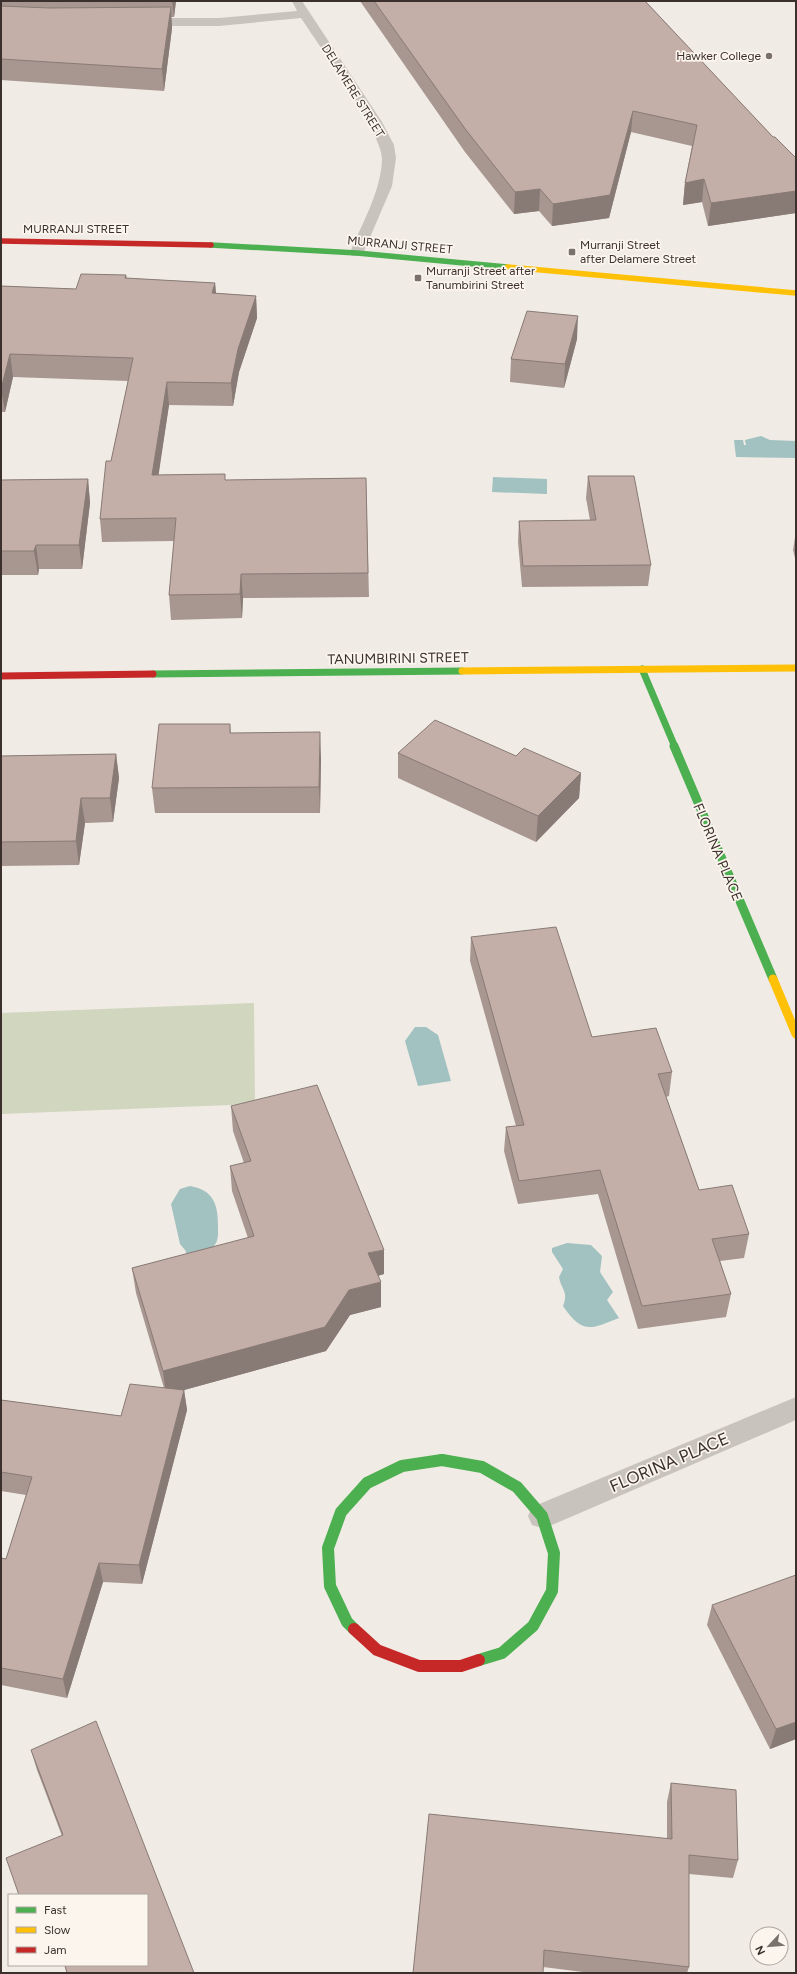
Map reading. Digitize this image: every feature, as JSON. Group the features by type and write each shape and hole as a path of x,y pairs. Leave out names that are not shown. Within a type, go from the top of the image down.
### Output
{"street":[{"name":"DELAMERE STREET","path":"296,1 374,122 387,145 390,158 385,186 358,253"},
{"path":"127,22 219,22 304,14"},
{"name":"MURRANJI STREET","path":"1,241 184,243 358,253 796,293"},
{"name":"TANUMBIRINI STREET","path":"1,676 796,668"},
{"name":"FLORINA PLACE","path":"642,669 796,1034"},
{"name":"FLORINA PLACE","path":"542,1516 796,1408"},
{"path":"442,1460 482,1467 517,1487 542,1516 554,1552 552,1591 533,1626 502,1653 461,1666 418,1666 377,1650 347,1622 330,1586 328,1548 341,1512 367,1484 402,1466 442,1460"}],"green space":[{"path":"254,1003 255,1104 1,1114 1,1013"}],"water":[{"path":"761,436 770,440 796,441 796,458 736,457 734,440 743,440 744,445 746,445 745,440"},
{"path":"493,477 547,479 547,494 492,492"},
{"path":"415,1027 426,1027 438,1035 451,1081 418,1086 405,1041"},
{"path":"190,1186 204,1191 213,1200 218,1218 218,1235 216,1242 211,1249 188,1257 180,1244 171,1204 180,1189"},
{"path":"567,1243 591,1245 602,1256 600,1272 613,1292 607,1300 619,1318 601,1325 588,1327 576,1322 563,1306 565,1294 559,1277 563,1269 552,1252 552,1248"}],"building":[{"path":"374,1 645,1 773,137 775,137 796,158 796,191 711,203 704,179 685,183 697,125 633,111 610,195 553,204 540,189 515,192 466,130"},
{"path":"1,6 49,8 171,7 162,69 1,59"},
{"path":"81,274 126,275 125,278 215,283 212,293 256,296 238,349 231,383 167,382 152,475 225,474 225,480 366,478 368,573 241,574 240,594 169,595 176,518 100,519 106,461 111,461 133,358 10,354 1,389 1,286 76,289"},
{"path":"527,311 578,316 565,364 511,359"},
{"path":"588,476 634,476 651,565 523,566 519,521 596,520"},
{"path":"88,479 79,545 36,545 34,551 1,551 1,480"},
{"path":"435,720 516,756 524,748 581,773 538,816 398,753"},
{"path":"159,724 230,724 230,733 320,732 319,787 152,788"},
{"path":"116,754 110,798 81,798 76,841 1,842 1,756"},
{"path":"556,927 592,1037 656,1028 672,1072 658,1074 699,1190 732,1185 749,1234 712,1239 731,1294 642,1306 600,1170 519,1181 506,1127 524,1125 471,937"},
{"path":"317,1085 384,1250 368,1253 381,1282 349,1290 325,1327 163,1371 132,1268 254,1236 230,1166 251,1161 231,1106"},
{"path":"130,1384 184,1390 139,1565 99,1563 63,1679 1,1668 1,1558 6,1559 32,1477 1,1472 1,1400 121,1416"},
{"path":"796,1575 796,1722 776,1729 712,1605"},
{"path":"96,1721 194,1973 67,1973 65,1966 148,1966 148,1894 19,1894 6,1858 63,1835 31,1750"},
{"path":"671,1783 736,1790 738,1860 689,1855 689,1967 544,1950 543,1973 413,1973 429,1814 672,1839"}],"traffic: fast":[{"path":"211,245 357,253 507,267"},
{"path":"642,669 773,979"},
{"path":"153,674 462,671"},
{"path":"442,1460 482,1467 517,1487 542,1516 554,1553 552,1591 533,1626 502,1653 479,1660"},
{"path":"354,1629 347,1622 330,1586 328,1548 341,1512 367,1483 402,1466 442,1460"}],"traffic: slow":[{"path":"507,267 796,293"},
{"path":"462,671 796,668"},
{"path":"773,979 796,1034"}],"traffic: jam":[{"path":"1,241 211,245"},
{"path":"1,676 153,674"},
{"path":"354,1629 377,1650 419,1666 461,1666 479,1660"}],"place":[{"name":"Hawker College","path":"769,56"},
{"name":"Murranji Street after Delamere Street","path":"572,252"},
{"name":"Murranji Street after Tanumbirini Street","path":"418,278"}]}
